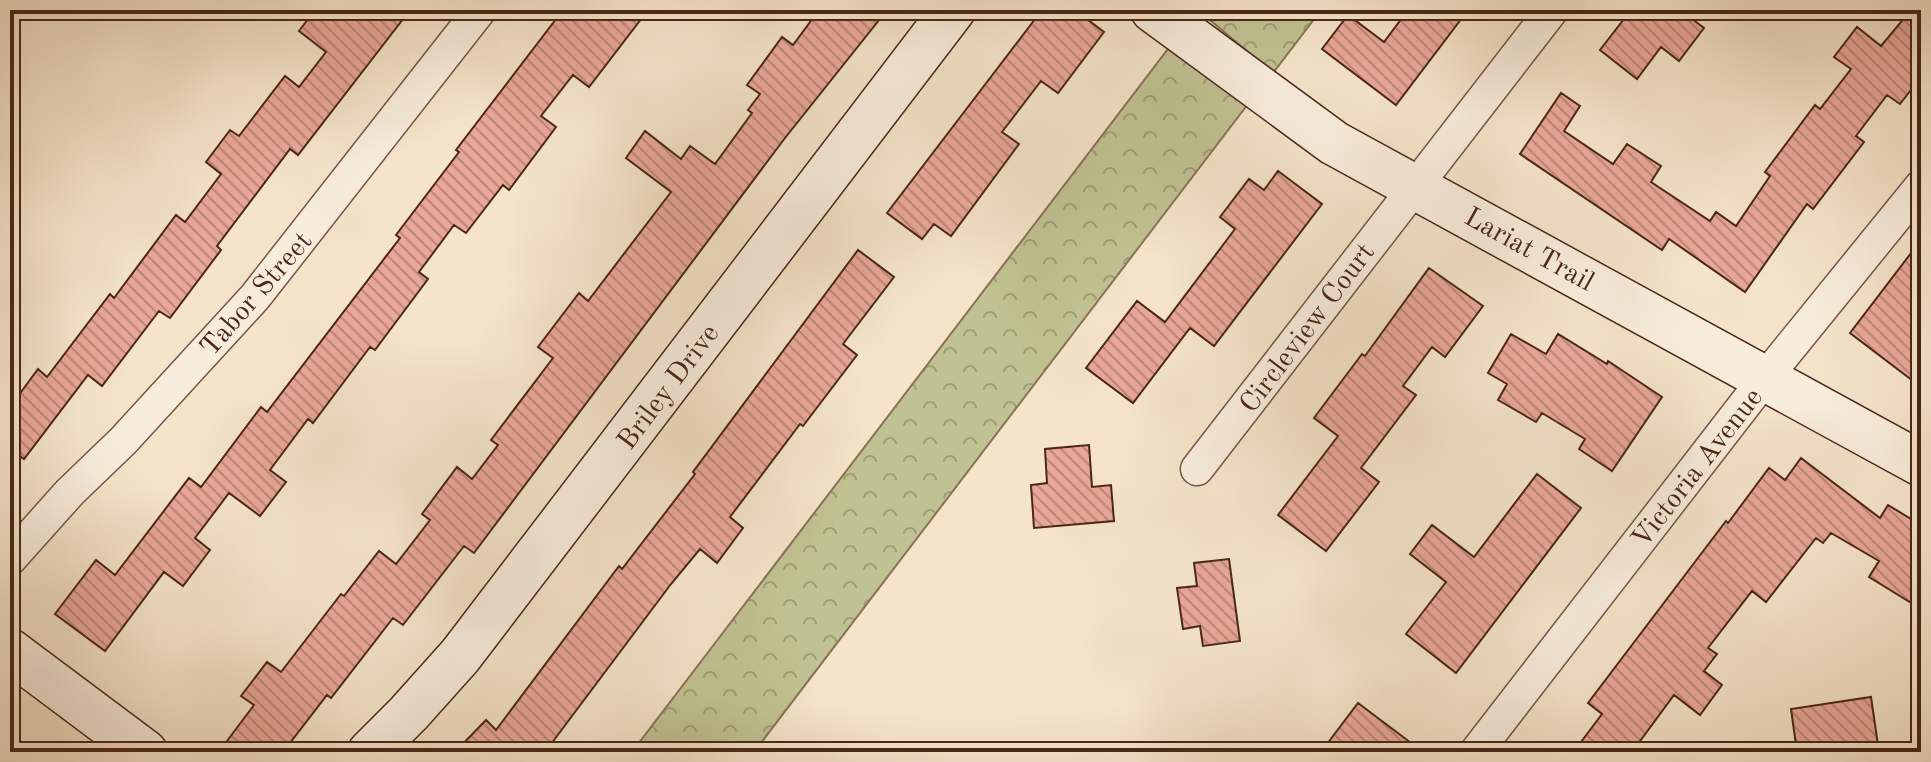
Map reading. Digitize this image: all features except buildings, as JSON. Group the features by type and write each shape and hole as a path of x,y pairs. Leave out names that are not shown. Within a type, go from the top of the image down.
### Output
{"street":[{"name":"Tabor Street","path":"10,559 255,297 480,10"},
{"name":"Briley Drive","path":"370,752 460,656 953,10"},
{"name":"Lariat Trail","path":"1153,10 1334,143 1921,464"},
{"name":"Circleview Court","path":"1197,469 1552,10"},
{"name":"Victoria Avenue","path":"1476,752 1766,377 1921,186"},
{"path":"10,651 145,752"}],"green space":[{"path":"1198,10 1321,10 1273,73"},
{"path":"1171,45 1248,104 754,752 632,752"}]}
